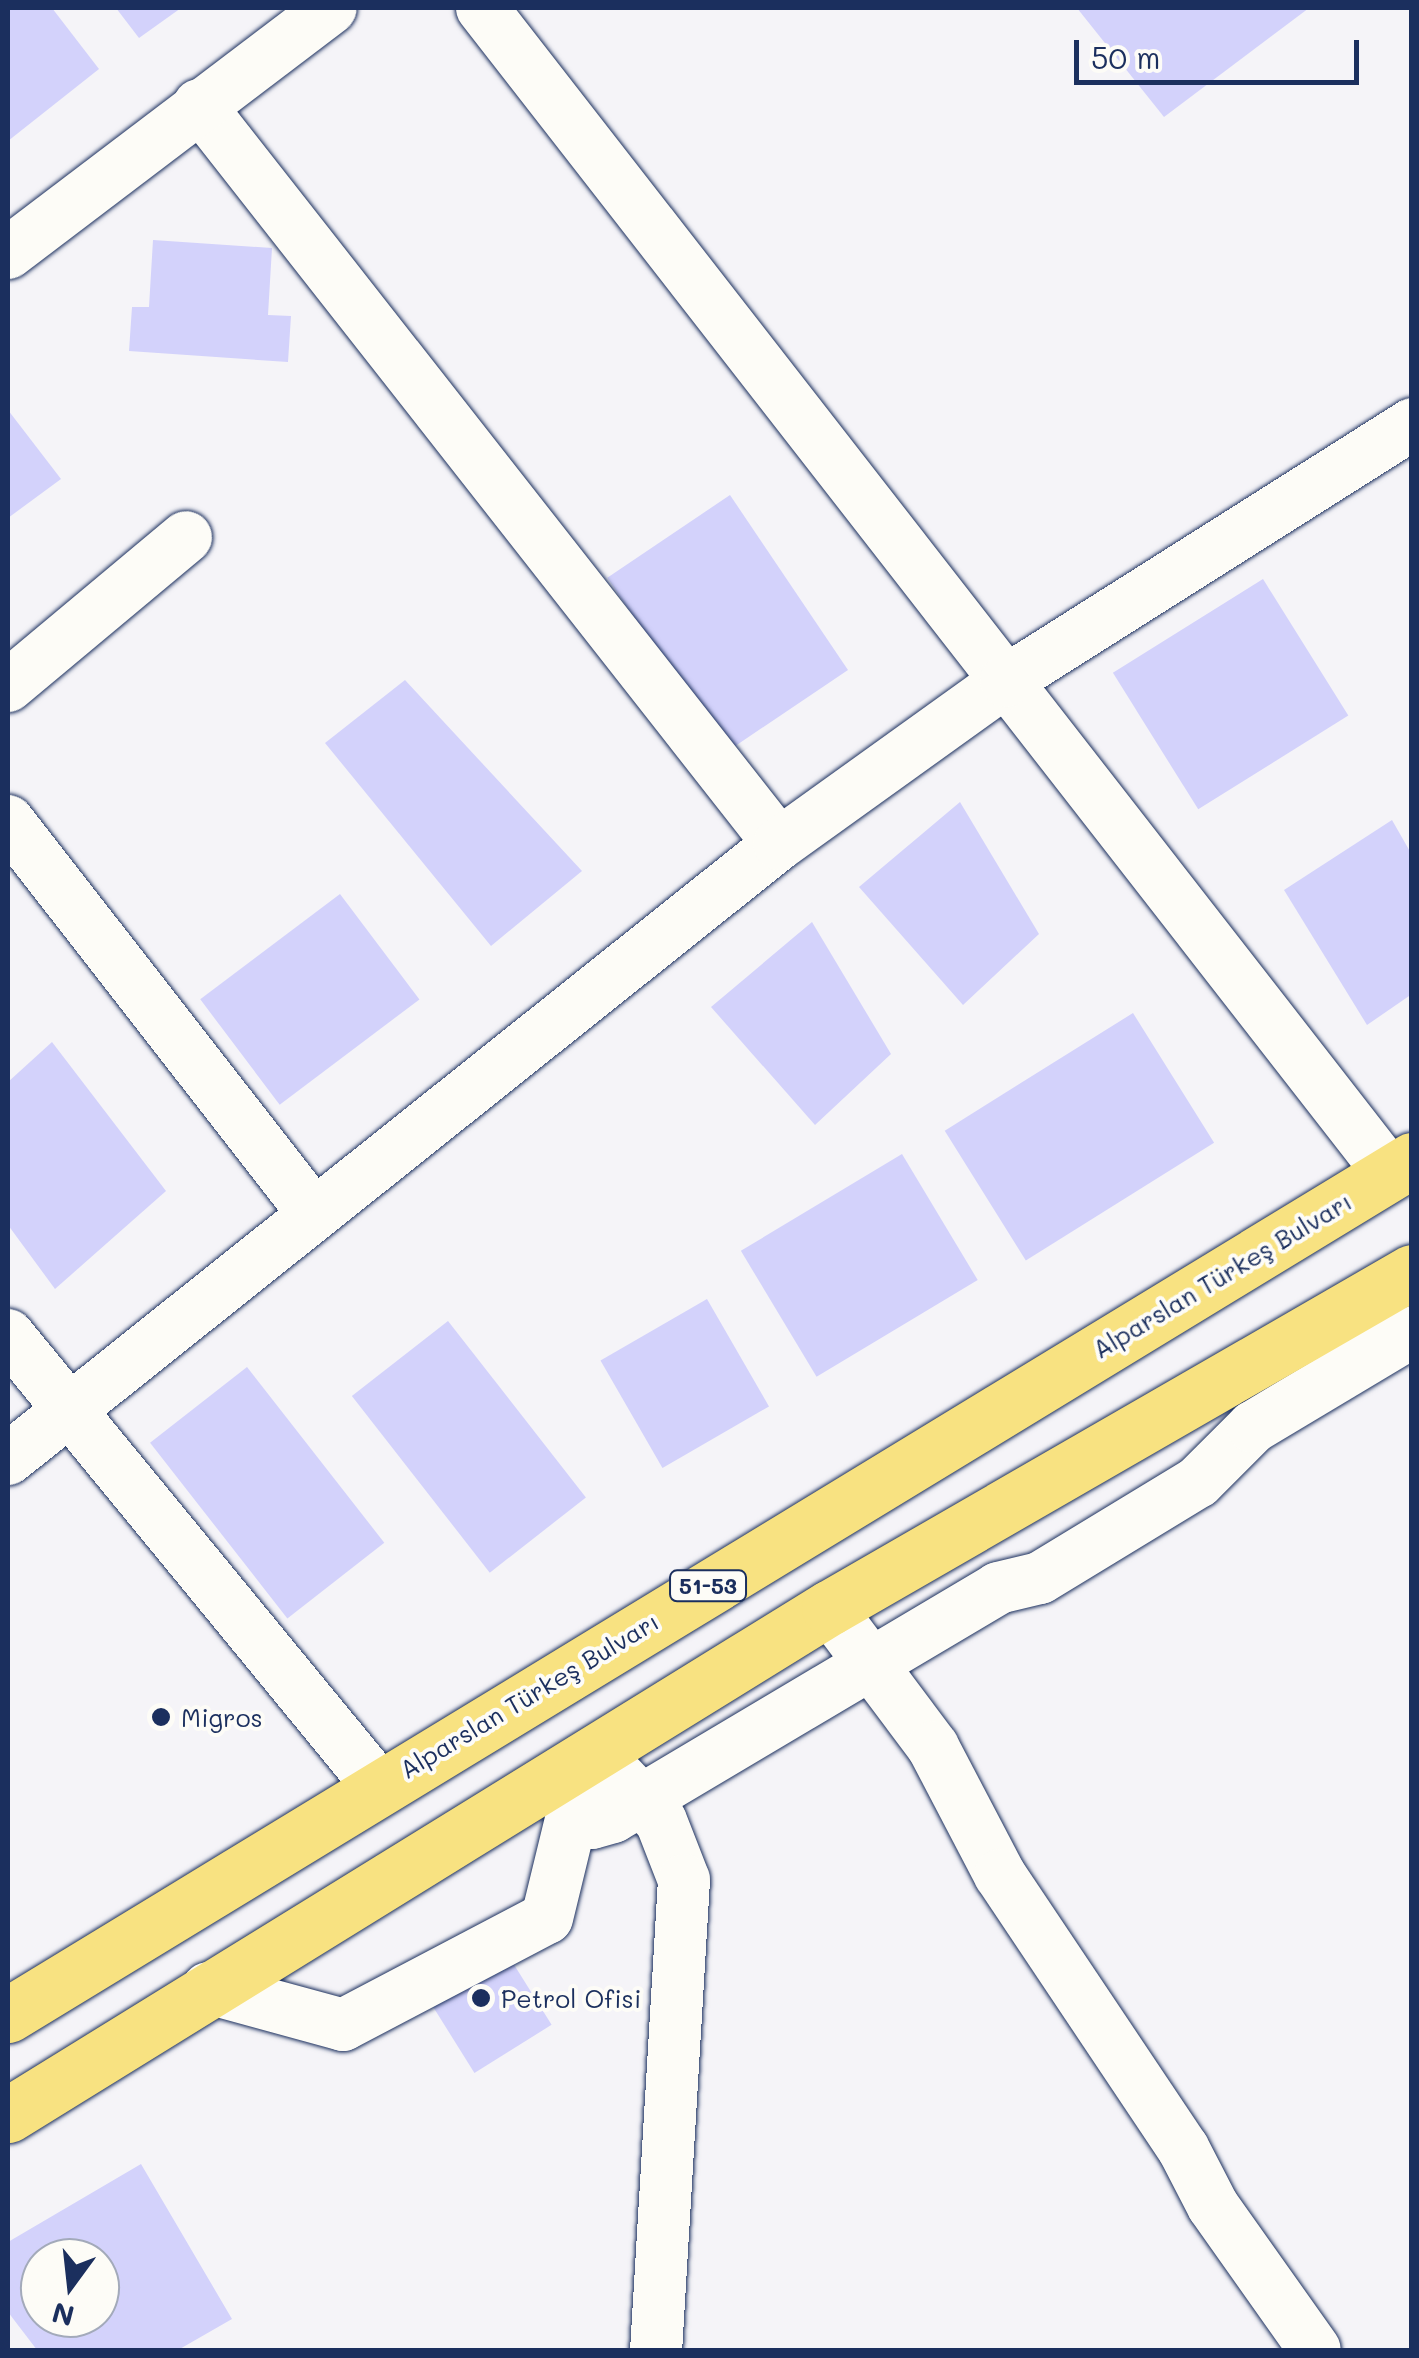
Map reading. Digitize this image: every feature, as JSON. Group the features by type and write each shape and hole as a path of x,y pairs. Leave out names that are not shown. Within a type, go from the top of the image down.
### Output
{"main road":[{"name":"Alparslan Türkeş Bulvarı","path":"8,2015 1401,1167"},
{"path":"8,2114 829,1608 1412,1272"}],"street":[{"path":"8,253 331,8"},
{"path":"482,8 1006,681 1401,1167"},
{"path":"198,106 779,844"},
{"path":"8,1459 779,844 1006,681 1412,424"},
{"path":"8,686 186,537"},
{"path":"8,821 314,1214"},
{"path":"573,1819 592,1823 640,1801 871,1660 998,1588 1040,1578 1198,1482 1253,1427 1412,1332"},
{"path":"8,1335 379,1787"},
{"path":"829,1608 933,1747 1000,1875 1290,2342"},
{"path":"208,1988 344,2025 547,1918 590,1754 640,1801 674,1846 686,1926 672,2018 656,2350"}],"building":[{"path":"8,8 52,8 99,69 8,141"},
{"path":"116,8 181,8 139,38"},
{"path":"1077,8 1309,8 1164,117"},
{"path":"153,240 272,248 268,315 291,316 288,362 129,351 132,307 149,307"},
{"path":"8,410 61,479 8,518"},
{"path":"730,495 848,670 725,753 607,578"},
{"path":"1263,579 1348,716 1198,809 1113,673"},
{"path":"405,680 582,871 491,946 325,743"},
{"path":"960,802 1039,934 963,1005 859,887"},
{"path":"1392,820 1412,855 1412,994 1367,1025 1284,890"},
{"path":"340,894 419,999 280,1105 200,999"},
{"path":"812,922 891,1054 815,1125 711,1007"},
{"path":"1133,1013 1214,1143 1026,1260 945,1131"},
{"path":"52,1042 166,1191 55,1289 8,1225 8,1082"},
{"path":"902,1154 978,1280 817,1377 741,1251"},
{"path":"707,1299 769,1406 662,1468 600,1360"},
{"path":"448,1321 586,1498 490,1573 352,1396"},
{"path":"247,1367 384,1543 287,1618 150,1443"},
{"name":"Petrol Ofisi","path":"488,1923 552,2025 474,2073 411,1971"},
{"path":"141,2164 232,2319 178,2350 37,2350 28,2338 120,2338 120,2238 20,2238 20,2328 8,2312 8,2242"}],"place":[{"name":"Migros","path":"161,1717"},
{"name":"Petrol Ofisi","path":"481,1998"}]}
